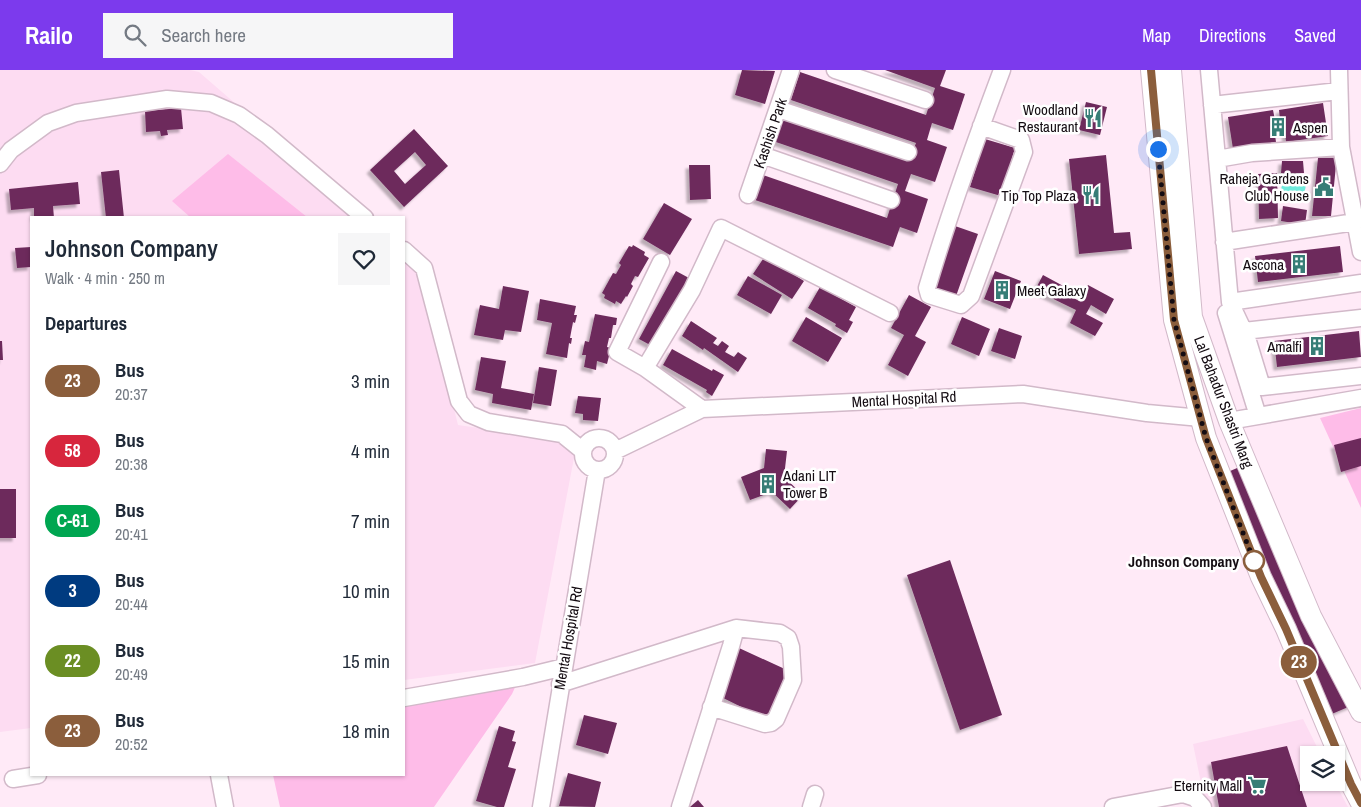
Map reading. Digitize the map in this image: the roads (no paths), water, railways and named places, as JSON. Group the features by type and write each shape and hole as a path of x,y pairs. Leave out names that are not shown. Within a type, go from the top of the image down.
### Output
{"main road":[{"name":"Lal Bahadur Shastri Marg","path":"1151,70 1174,320 1206,438 1261,577 1286,629 1351,784 1361,803"},
{"name":"Lal Bahadur Shastri Marg","path":"1172,70 1192,316 1229,421 1311,616 1361,712"},
{"path":"1184,358 1206,358"}],"street":[{"name":"Kashish Park","path":"748,196 791,70"},
{"path":"836,70 926,100"},
{"path":"981,126 1021,140 1024,152 971,296 961,305 929,295 927,288 948,219 981,126 1002,70"},
{"path":"1199,70 1220,292 1258,416"},
{"path":"1209,70 1230,302 1244,330 1262,387 1361,376"},
{"path":"1339,70 1341,147 1361,252"},
{"path":"1212,105 1340,91"},
{"path":"0,164 11,150 48,123 76,113 167,99 212,103 240,115 267,135 363,216"},
{"path":"778,109 908,152"},
{"path":"1217,160 1252,153 1341,147"},
{"path":"762,155 891,200"},
{"path":"1224,242 1355,222"},
{"path":"645,368 692,290 722,228 890,313"},
{"path":"405,251 424,268 459,401 469,414 488,422 562,434 583,451"},
{"path":"661,262 617,352 645,368 702,409"},
{"path":"1230,302 1361,283"},
{"path":"1244,330 1361,318"},
{"name":"Mental Hospital Rd","path":"615,451 702,409 1024,394 1147,413 1201,418"},
{"path":"1229,421 1361,398"},
{"path":"600,437 613,445 615,451 614,460 607,468 598,470 587,464 584,460 583,451 590,440 600,437"},
{"name":"Mental Hospital Rd","path":"540,807 598,470"},
{"path":"680,807 736,628"},
{"path":"560,684 736,628 780,633 788,638 791,647 793,680 776,719 772,723 765,724 712,708"},
{"path":"405,698 523,677 564,667"},
{"path":"13,779 32,776"},
{"path":"219,776 225,807"},
{"path":"1113,807 1183,794 1195,798 1203,807"}],"place":[{"name":"Woodland Restaurant","path":"1093,118"},
{"name":"Aspen","path":"1278,127"},
{"name":"Raheja Gardens Club House","path":"1324,187"},
{"name":"Tip Top Plaza","path":"1091,195"},
{"name":"Ascona","path":"1299,264"},
{"name":"Meet Galaxy","path":"1002,290"},
{"name":"Amalfi","path":"1317,346"},
{"name":"Adani LIT Tower B","path":"768,484"},
{"name":"Johnson Company","path":"1254,561"},
{"name":"Eternity Mall","path":"1257,785"}]}
